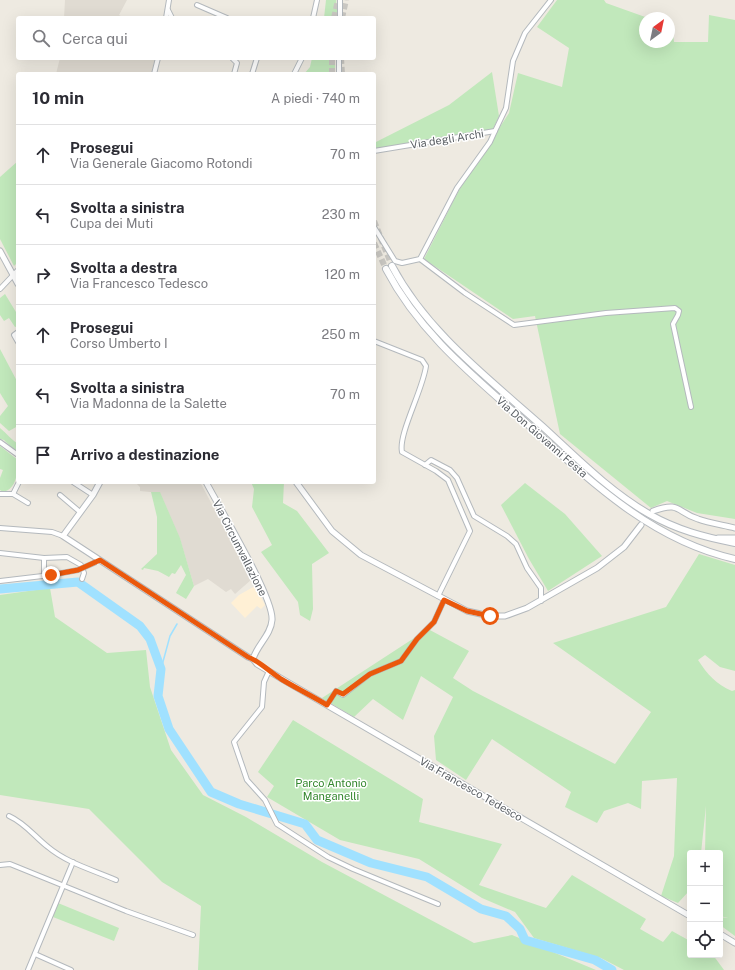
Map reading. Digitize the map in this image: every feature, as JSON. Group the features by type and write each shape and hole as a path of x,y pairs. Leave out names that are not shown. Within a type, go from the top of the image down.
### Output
{"main road":[{"name":"Via Don Giovanni Festa","path":"392,266 405,290 447,341 620,495 649,514 693,534 735,542"},
{"name":"Via Don Giovanni Festa","path":"386,269 404,302 423,326 442,346 478,380 609,496 640,518 674,537 719,556 735,559"}],"street":[{"path":"166,16 169,0"},
{"path":"313,16 317,0"},
{"path":"340,0 340,16"},
{"name":"Via degli Archi","path":"376,151 495,131 506,108 512,61 525,34 551,0"},
{"path":"197,5 222,16"},
{"path":"168,7 171,16"},
{"path":"154,72 158,60"},
{"path":"234,72 236,63 238,60"},
{"path":"253,72 256,60"},
{"path":"295,72 301,60"},
{"path":"339,60 339,72"},
{"path":"420,259 457,188 490,142 495,131"},
{"path":"376,230 396,261 402,263 420,259 465,293 514,325 606,313 675,308 679,310 678,315 672,324 691,407"},
{"path":"0,250 16,280"},
{"path":"0,289 16,272"},
{"path":"376,342 422,360 426,366 416,401 400,445 402,452 436,471 448,480 470,531 438,596"},
{"path":"0,442 16,454"},
{"path":"425,465 431,460 450,470 457,478 474,516 507,536 516,544 527,568 541,588 541,601"},
{"path":"13,494 18,484"},
{"path":"76,484 93,495"},
{"path":"81,484 82,489"},
{"path":"0,528 52,532 63,536 93,495 99,484"},
{"name":"Via Circumvallazione","path":"207,484 255,574 270,607 272,621 253,659"},
{"path":"297,484 325,522 342,541 361,555 444,600 476,615 494,617 505,616 541,601 597,568 624,548 641,525"},
{"path":"0,494 13,494 28,503"},
{"path":"60,495 80,512"},
{"path":"653,511 663,508 676,507 696,519 735,528"},
{"name":"Via Francesco Tedesco","path":"63,536 98,561 253,659 269,671 687,914"},
{"path":"712,538 735,538"},
{"path":"0,553 44,558 67,557 80,564 84,572 82,579"},
{"path":"44,558 44,576"},
{"path":"0,581 78,570 98,561"},
{"path":"327,705 336,691 343,694 370,674 401,661 428,626 434,622 444,600"},
{"path":"269,671 264,682 262,707 234,742 247,780 265,800 277,824 328,856 353,869 438,904"},
{"path":"9,816 19,821 49,848 74,862 116,880"},
{"path":"28,970 74,862"},
{"path":"0,865 10,864 193,935"},
{"path":"723,936 735,943"},
{"path":"35,954 72,970"}],"shaded area":[{"path":"65,0 127,0 119,15 121,16 64,16"},
{"path":"60,60 154,60 152,72 56,72"},
{"path":"137,484 201,484 252,579 235,594 231,589 226,592 208,579 194,586 180,539 160,493 140,491 140,487"},
{"path":"255,586 265,605 261,609 257,606 245,618 231,603 239,595"}],"green space":[{"path":"326,0 336,0 338,16 324,16"},
{"path":"557,0 604,0 606,3 639,15 639,48 675,48 675,42 708,42 709,15 735,20 735,519 697,513 667,501 651,508 560,434 535,316 513,319 424,259 459,190 509,113 518,73 562,87 569,48 537,27"},
{"path":"312,60 335,60 335,72 306,72 310,67"},
{"path":"492,72 499,116 493,129 377,149 376,142 449,105"},
{"path":"16,163 16,264 14,266 0,239 0,177"},
{"path":"5,294 16,312 16,327 9,318 4,321 0,315 0,298"},
{"path":"0,349 16,379 16,427 9,431 0,423 0,416 8,406 0,393"},
{"path":"0,428 16,442 15,451 4,440 0,439"},
{"path":"0,446 16,458 16,479 8,490 3,492 0,490 0,478 3,470 0,469"},
{"path":"525,483 565,514 602,556 548,591 529,559 501,505"},
{"path":"252,484 284,484 283,503 297,511 329,553 312,564 313,609 310,621 300,615 298,602 261,552 272,545 252,507 254,489"},
{"path":"151,492 160,492 180,538 194,586 186,599 176,593 186,575 181,565 175,574 172,573 169,577 158,571 144,568 143,570 141,569 157,554 157,517"},
{"path":"699,554 735,565 735,671 720,667 705,655 698,660 705,670 717,682 727,689 732,691 735,690 735,936 723,927 723,917 728,918 723,917 723,850 705,850 706,806 701,850 687,850 687,893 678,903 661,896 674,856 677,778 642,781 641,809 628,803 604,811 597,823 565,807 571,792 492,739 466,780 436,760 434,736 453,697 421,676 403,720 373,699 354,717 322,698 428,629 469,651 453,678 473,691 615,764 651,712 553,643 666,607"},
{"path":"50,588 55,617 107,653 146,650 150,687 171,750 203,795 246,817 322,862 474,943 512,935 596,970 198,970 201,906 162,882 89,809 0,795 0,595"},
{"name":"Parco Antonio Manganelli","path":"293,720 423,799 419,822 502,844 479,885 546,908 572,875 646,919 640,929 663,942 672,931 687,939 687,958 715,958 724,970 624,970 601,958 534,938 515,912 482,898 419,859 340,840 267,797 274,786 258,772"},
{"path":"58,903 119,928 114,941 53,917"}],"waterway":[{"path":"0,589 78,582 140,626 150,639 161,669 158,696 169,729 211,792 239,804 305,824 317,840 371,863 427,877 481,909 506,916 520,929 525,940 595,960 612,970"},
{"path":"161,669 170,636 177,624"}],"tunnel":[{"path":"334,16 338,0"},
{"path":"342,16 346,0"},
{"path":"332,60 332,72"},
{"path":"341,60 342,72"},
{"path":"376,226 392,266"},
{"path":"376,247 386,269"}],"route":[{"path":"51,575 78,570 100,560 253,659 257,664 327,705 336,691 343,694 356,686 370,674 401,661 428,626 434,622 444,600 476,615 490,616"}]}
